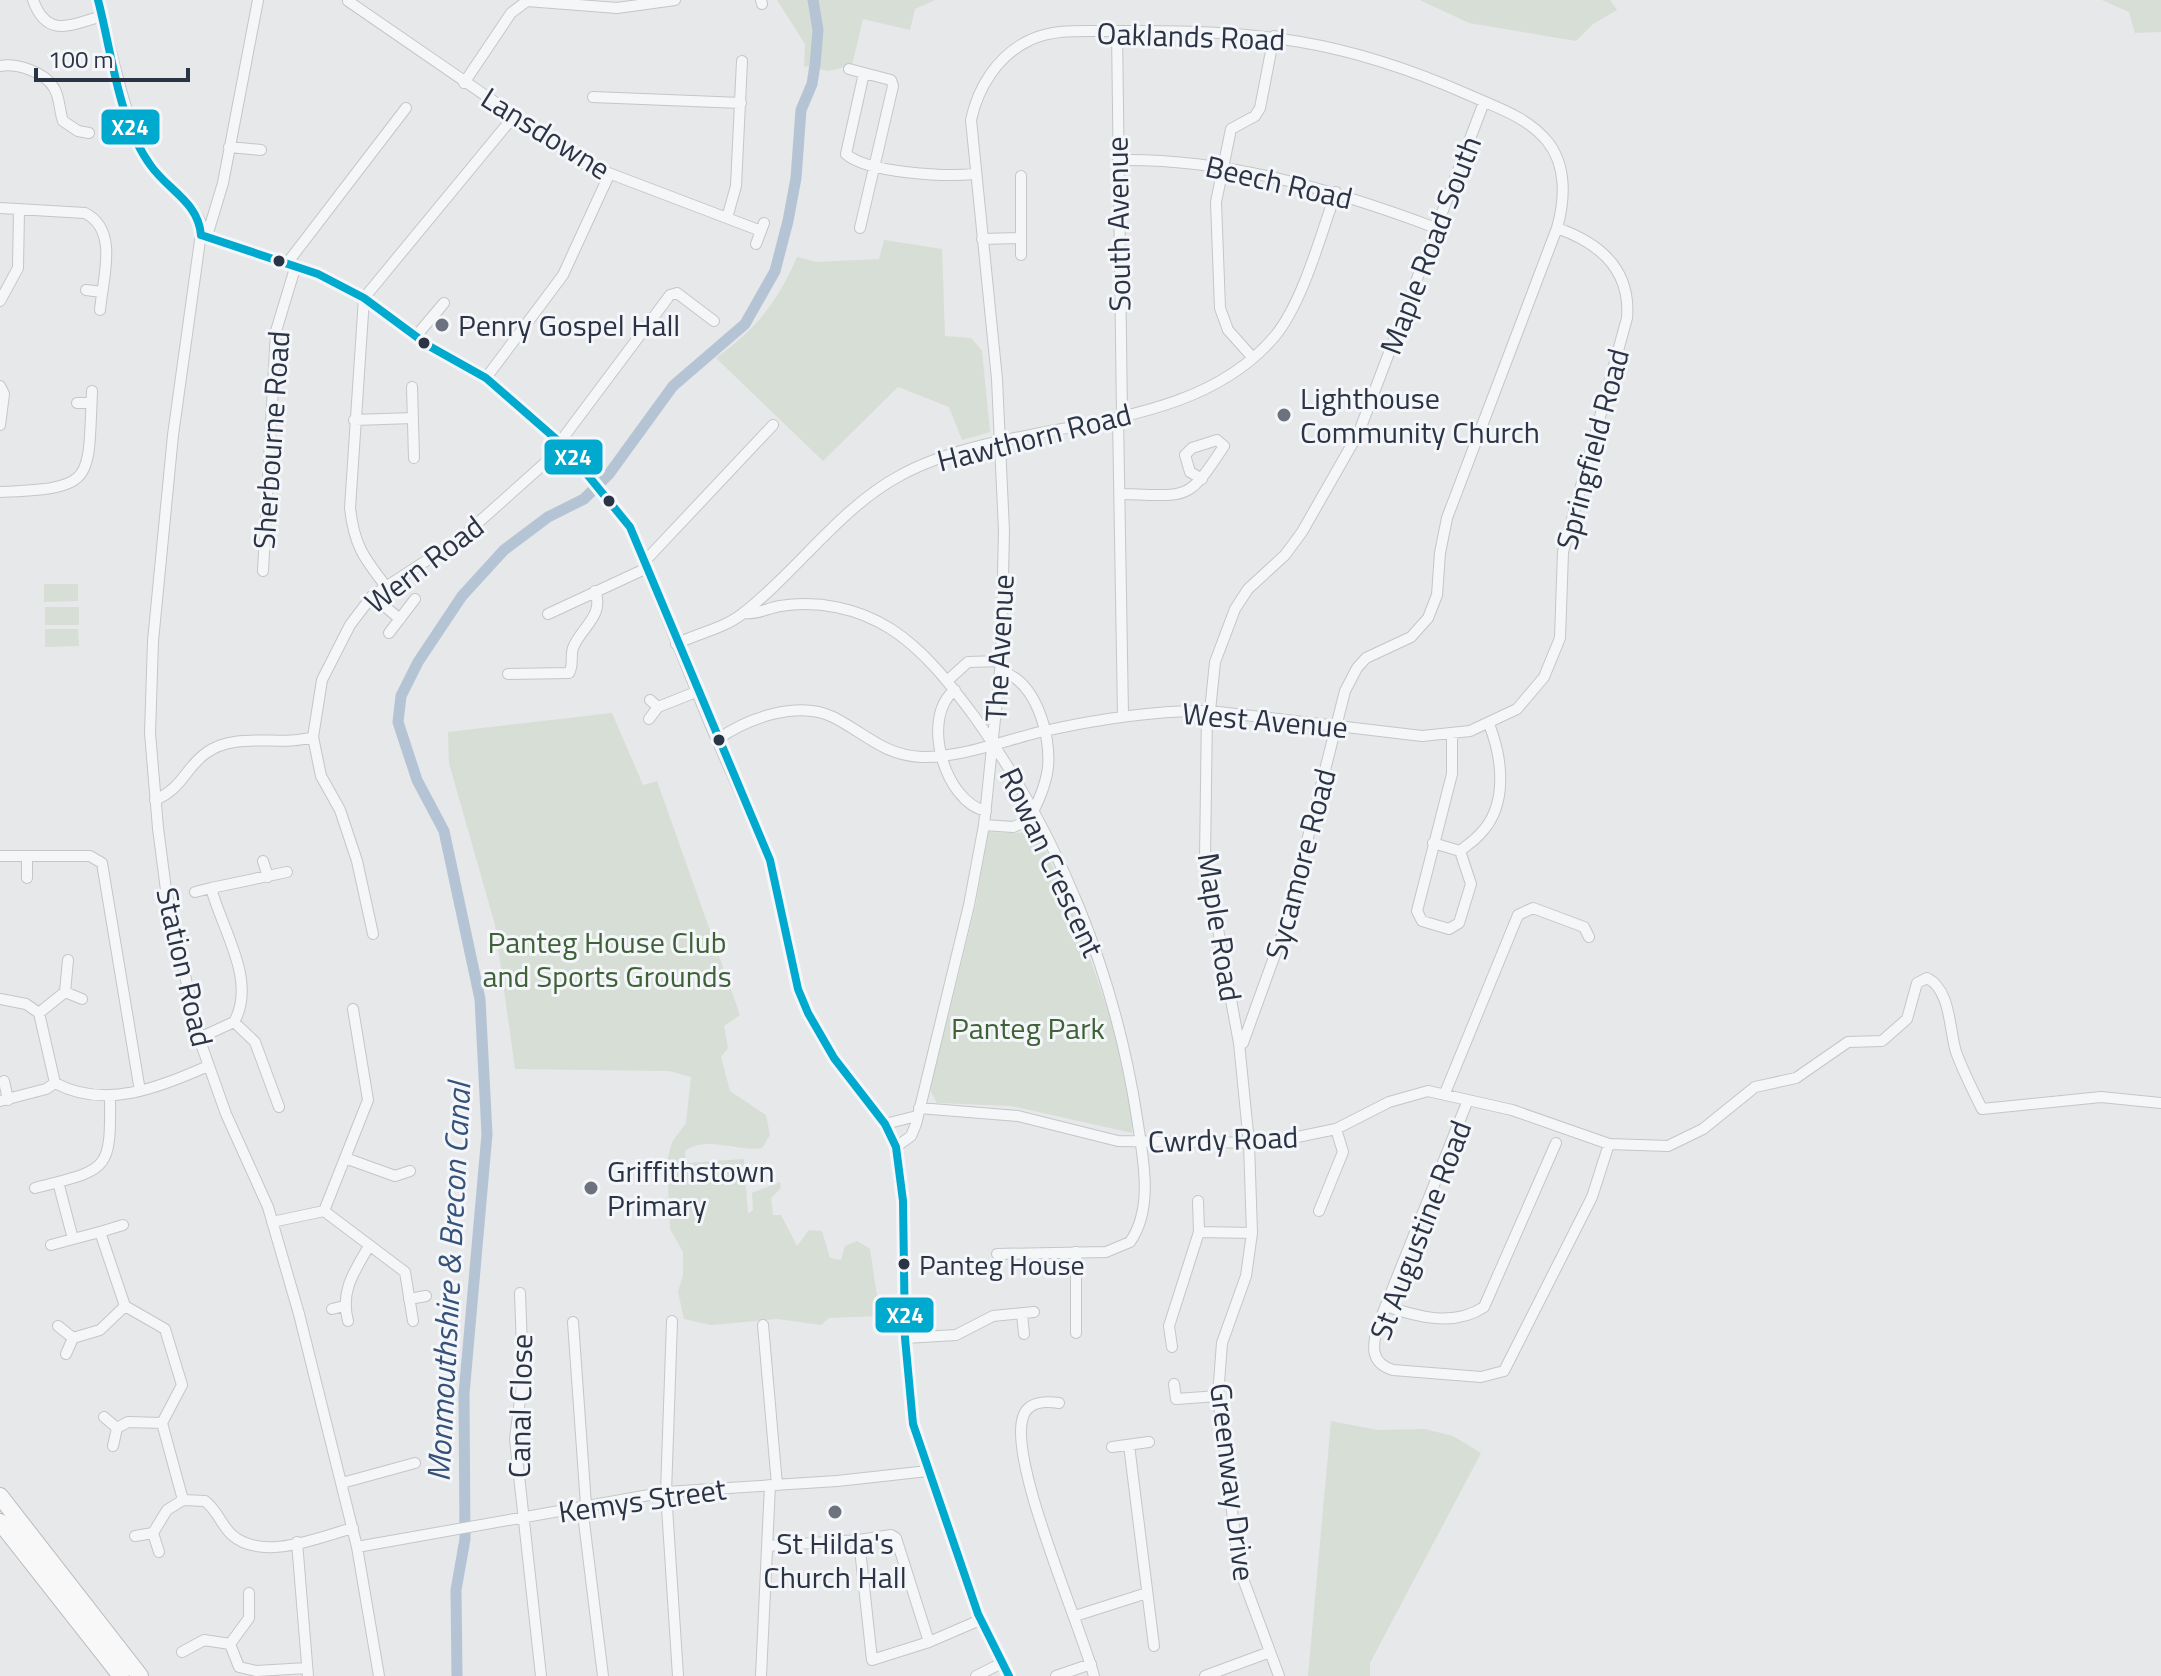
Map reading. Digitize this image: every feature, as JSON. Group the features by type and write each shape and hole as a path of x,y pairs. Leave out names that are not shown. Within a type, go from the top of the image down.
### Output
{"highway":[{"path":"0,1496 140,1676"},
{"path":"0,1522 121,1676"}],"street":[{"path":"33,0 40,17 56,27 102,16"},
{"path":"98,0 135,131 148,162 198,216 204,236 292,263 364,298 416,336 486,378 562,444 630,527 696,692 770,860 798,989 808,1013 834,1058 885,1124 896,1147 903,1201 905,1338 913,1424 980,1620 1009,1676"},
{"name":"Station Road","path":"258,0 229,147 204,236 173,435 153,641 150,733 166,890 199,1038 272,1222 353,1528 379,1676"},
{"path":"464,83 511,13 527,1 617,8 675,0"},
{"name":"Lansdowne","path":"346,4 570,156 609,175 727,218 762,227 756,244"},
{"name":"Oaklands Road","path":"970,134 979,92 998,65 1020,45 1044,35 1117,31 1224,32 1319,43 1387,61 1520,117 1550,144 1563,182 1563,206 1557,228"},
{"name":"South Avenue","path":"1117,31 1123,715"},
{"path":"1253,358 1228,330 1220,308 1216,202 1231,129 1255,116 1260,108 1274,36"},
{"path":"727,218 736,186 742,61"},
{"path":"0,66 16,65 48,80 55,89 67,125"},
{"path":"849,69 891,80 893,86 860,228"},
{"path":"864,73 846,154 876,164 931,175 974,174"},
{"path":"593,97 741,103"},
{"name":"Maple Road South","path":"1208,711 1215,662 1235,609 1248,589 1285,555 1323,502 1359,432 1484,102"},
{"name":"Sherbourne Road","path":"263,571 277,322 292,263 406,108"},
{"path":"385,585 359,550 352,534 354,420 364,298 514,116"},
{"path":"67,125 89,133"},
{"path":"58,136 67,125"},
{"name":"The Avenue","path":"896,1147 911,1136 963,934 986,811 1000,666 1004,531 997,379 970,134"},
{"path":"229,147 261,150"},
{"name":"Beech Road","path":"1118,160 1159,159 1222,168 1336,192 1436,228"},
{"path":"486,378 563,275 609,175"},
{"path":"1021,176 1021,255"},
{"name":"Hawthorn Road","path":"676,644 745,613 861,503 898,476 953,452 1120,417 1175,401 1237,370 1276,335 1287,315 1336,192"},
{"path":"0,208 85,213 97,219 105,229 106,245 100,310"},
{"path":"0,298 18,268 19,210"},
{"name":"Springfield Road","path":"1489,724 1517,709 1531,694 1554,657 1562,618 1563,552 1627,318 1628,301 1621,277 1602,250 1557,228"},
{"name":"Sycamore Road","path":"1239,1043 1243,1043 1254,1016 1286,924 1345,691 1366,658 1411,637 1428,618 1437,595 1440,553 1447,518 1557,228"},
{"path":"982,239 1021,238"},
{"path":"86,290 102,292"},
{"name":"Wern Road","path":"373,934 357,861 340,810 321,776 313,737 322,680 350,625 372,596 461,538 562,444 670,295 677,293 687,298 714,321"},
{"path":"416,336 444,303"},
{"path":"0,386 4,394 0,425"},
{"path":"412,387 414,458"},
{"path":"0,492 55,490 77,481 85,469 92,397 77,403"},
{"path":"354,420 413,418"},
{"path":"548,614 646,565 773,425"},
{"path":"1121,494 1175,495 1194,489 1202,479 1224,446 1217,440 1192,448 1185,455 1190,472 1202,479"},
{"path":"508,674 569,673 574,646 594,620 598,606 595,591"},
{"path":"372,596 400,619"},
{"path":"389,633 415,599"},
{"name":"Rowan Crescent","path":"745,613 814,604 869,617 905,638 951,686 993,744 1034,811 1084,920 1105,977 1128,1059 1141,1142 1144,1212 1137,1232 1121,1248 997,1254"},
{"path":"984,825 1013,827 1028,821 1048,767 1045,731 1028,694 1016,679 1000,666 968,662 944,698 938,732 943,755 963,799 986,811"},
{"path":"649,719 654,703 696,692"},
{"name":"West Avenue","path":"718,739 784,711 806,711 833,717 889,752 915,756 943,755 1123,715 1208,711 1408,735 1452,734 1489,724"},
{"name":"Maple Road","path":"1208,711 1205,859 1239,1043 1249,1143"},
{"path":"1460,851 1482,833 1500,785 1502,764 1489,724"},
{"path":"1452,734 1452,774 1433,843 1418,916 1422,921 1449,929 1459,923 1471,884 1460,851"},
{"path":"155,800 180,785 206,753 223,746 313,737"},
{"path":"1433,843 1460,851"},
{"path":"1,856 90,856 102,863 106,870 140,1091"},
{"path":"27,857 27,878"},
{"path":"263,861 268,877"},
{"path":"195,892 287,872"},
{"path":"199,1038 234,1022 243,1000 242,975 219,920 211,888"},
{"path":"1445,1093 1518,915 1533,908 1584,927 1589,937"},
{"path":"39,1013 65,992 68,960"},
{"name":"Cwrdy Road","path":"885,1124 918,1112 1018,1116 1101,1137 1141,1142 1249,1143 1299,1139 1336,1129 1415,1092 1445,1093 1512,1110 1609,1144 1668,1146 1687,1139 1755,1087 1796,1078 1848,1042 1882,1041 1907,1019 1917,983 1927,978 1936,983 1945,1001 1956,1051 1982,1109 2101,1097 2161,1103"},
{"path":"65,992 82,999"},
{"path":"0,999 26,1004 39,1013 48,1040 55,1083"},
{"path":"324,1211 368,1100 353,1009"},
{"path":"234,1022 255,1042 279,1107"},
{"path":"55,1083 82,1093 110,1095 140,1091 208,1066"},
{"path":"4,1081 4,1100 46,1089 55,1083"},
{"path":"35,1188 94,1172 103,1163 110,1142 110,1095"},
{"name":"St Augustine Road","path":"1468,1100 1374,1341 1376,1359 1382,1367 1481,1377 1504,1371 1586,1211 1603,1172 1609,1144"},
{"path":"1319,1211 1343,1152 1336,1129"},
{"name":"Greenway Drive","path":"1249,1143 1252,1233 1246,1276 1222,1343 1218,1396 1239,1568 1279,1676"},
{"path":"1386,1306 1432,1318 1464,1317 1484,1307 1556,1143"},
{"path":"345,1158 396,1182 410,1171"},
{"path":"58,1182 73,1239"},
{"path":"1172,1347 1164,1325 1199,1232 1198,1201"},
{"path":"272,1222 324,1211 405,1272 413,1321"},
{"path":"51,1245 123,1225"},
{"path":"100,1232 125,1306 157,1321 171,1339 182,1385 162,1423 183,1500"},
{"path":"1199,1232 1252,1233"},
{"path":"348,1321 344,1306 346,1286 369,1246"},
{"path":"1076,1252 1076,1333"},
{"name":"Canal Close","path":"520,1293 523,1376 515,1439 521,1518 541,1676"},
{"path":"409,1299 426,1296"},
{"path":"66,1354 73,1338 100,1330 125,1306"},
{"path":"332,1309 344,1306"},
{"path":"905,1338 956,1335 980,1319 1034,1312"},
{"path":"1022,1314 1024,1334"},
{"path":"672,1321 666,1492 678,1676"},
{"path":"573,1322 584,1506 603,1676"},
{"path":"761,1676 773,1485 763,1325"},
{"path":"58,1326 73,1338"},
{"path":"1174,1384 1176,1399 1218,1396"},
{"path":"1059,1403 1045,1401 1027,1410 1022,1434 1045,1539 1094,1676"},
{"path":"104,1417 117,1428"},
{"path":"113,1446 117,1428 128,1422 162,1423"},
{"path":"1112,1447 1149,1442"},
{"path":"1129,1445 1154,1646"},
{"path":"342,1483 415,1463"},
{"name":"Kemys Street","path":"357,1547 666,1492 928,1471"},
{"path":"159,1552 153,1533 167,1510 183,1500 205,1501 219,1514 227,1529 245,1544 275,1547 353,1528"},
{"path":"135,1536 153,1533"},
{"path":"767,1546 891,1535 896,1538 929,1642"},
{"path":"859,1540 872,1660 929,1642 980,1620"},
{"path":"230,1644 235,1662 246,1671 307,1672 297,1542"},
{"path":"230,1644 249,1618 249,1593"},
{"path":"1075,1616 1147,1593"},
{"path":"182,1652 208,1639 230,1644"},
{"path":"1205,1676 1270,1652"},
{"path":"976,1676 1002,1663"},
{"path":"1056,1676 1091,1664"}],"green space":[{"path":"777,0 935,0 915,9 910,30 863,19 852,65 829,71 804,66 805,44"},
{"path":"1420,0 1610,0 1617,10 1593,24 1576,41 1469,23"},
{"path":"2102,0 2161,0 2161,32 2135,33 2129,12"},
{"path":"884,240 942,249 945,336 971,338 982,351 990,432 962,440 949,407 898,387 823,461 716,358 764,314 782,288 797,257 817,262 879,259"},
{"path":"44,584 78,584 78,601 44,602"},
{"path":"45,607 79,607 79,625 45,625"},
{"path":"45,629 78,629 79,646 45,647"},
{"name":"Panteg House Club and Sports Grounds","path":"612,713 643,785 657,781 740,1015 724,1026 728,1048 721,1057 730,1091 766,1115 770,1135 762,1148 712,1144 693,1146 685,1151 686,1163 744,1159 748,1214 753,1210 752,1193 780,1182 781,1188 771,1198 773,1215 781,1215 797,1246 809,1230 822,1231 830,1258 841,1260 845,1246 857,1241 870,1249 880,1316 829,1318 821,1325 777,1319 711,1325 684,1319 678,1292 683,1275 683,1252 670,1229 667,1161 672,1142 686,1123 691,1077 669,1071 515,1069 495,925 449,763 448,732"},
{"name":"Panteg Park","path":"1033,822 1080,929 1113,1026 1133,1119 1132,1133 1011,1106 937,1103 930,1090 976,904 988,832 1021,833"},
{"path":"1331,1421 1377,1430 1425,1429 1453,1436 1481,1453 1370,1663 1370,1676 1308,1676"}],"waterway":[{"name":"Monmouthshire & Brecon Canal","path":"457,1676 456,1590 465,1539 464,1394 487,1134 480,999 444,831 417,780 398,722 401,696 418,662 462,596 504,550 548,517 584,499 609,474 673,386 745,324 775,271 788,221 796,178 801,110 812,84 815,65 818,30 813,0"}],"transit line":[{"name":"X24","path":"98,0 117,86 131,129 151,166 189,205 201,235"},
{"name":"X24","path":"201,235 318,274 364,298 429,346 486,378 564,446 630,527 770,860 798,989 808,1013 834,1058 885,1124 896,1147 903,1201 905,1338 913,1424 978,1614 1009,1676"}],"place":[{"name":"Penry Gospel Hall","path":"442,325"},
{"name":"Lighthouse Community Church","path":"1284,415"},
{"name":"Griffithstown Primary","path":"591,1188"},
{"name":"Panteg House","path":"904,1264"},
{"name":"St Hilda's Church Hall","path":"835,1512"}]}
